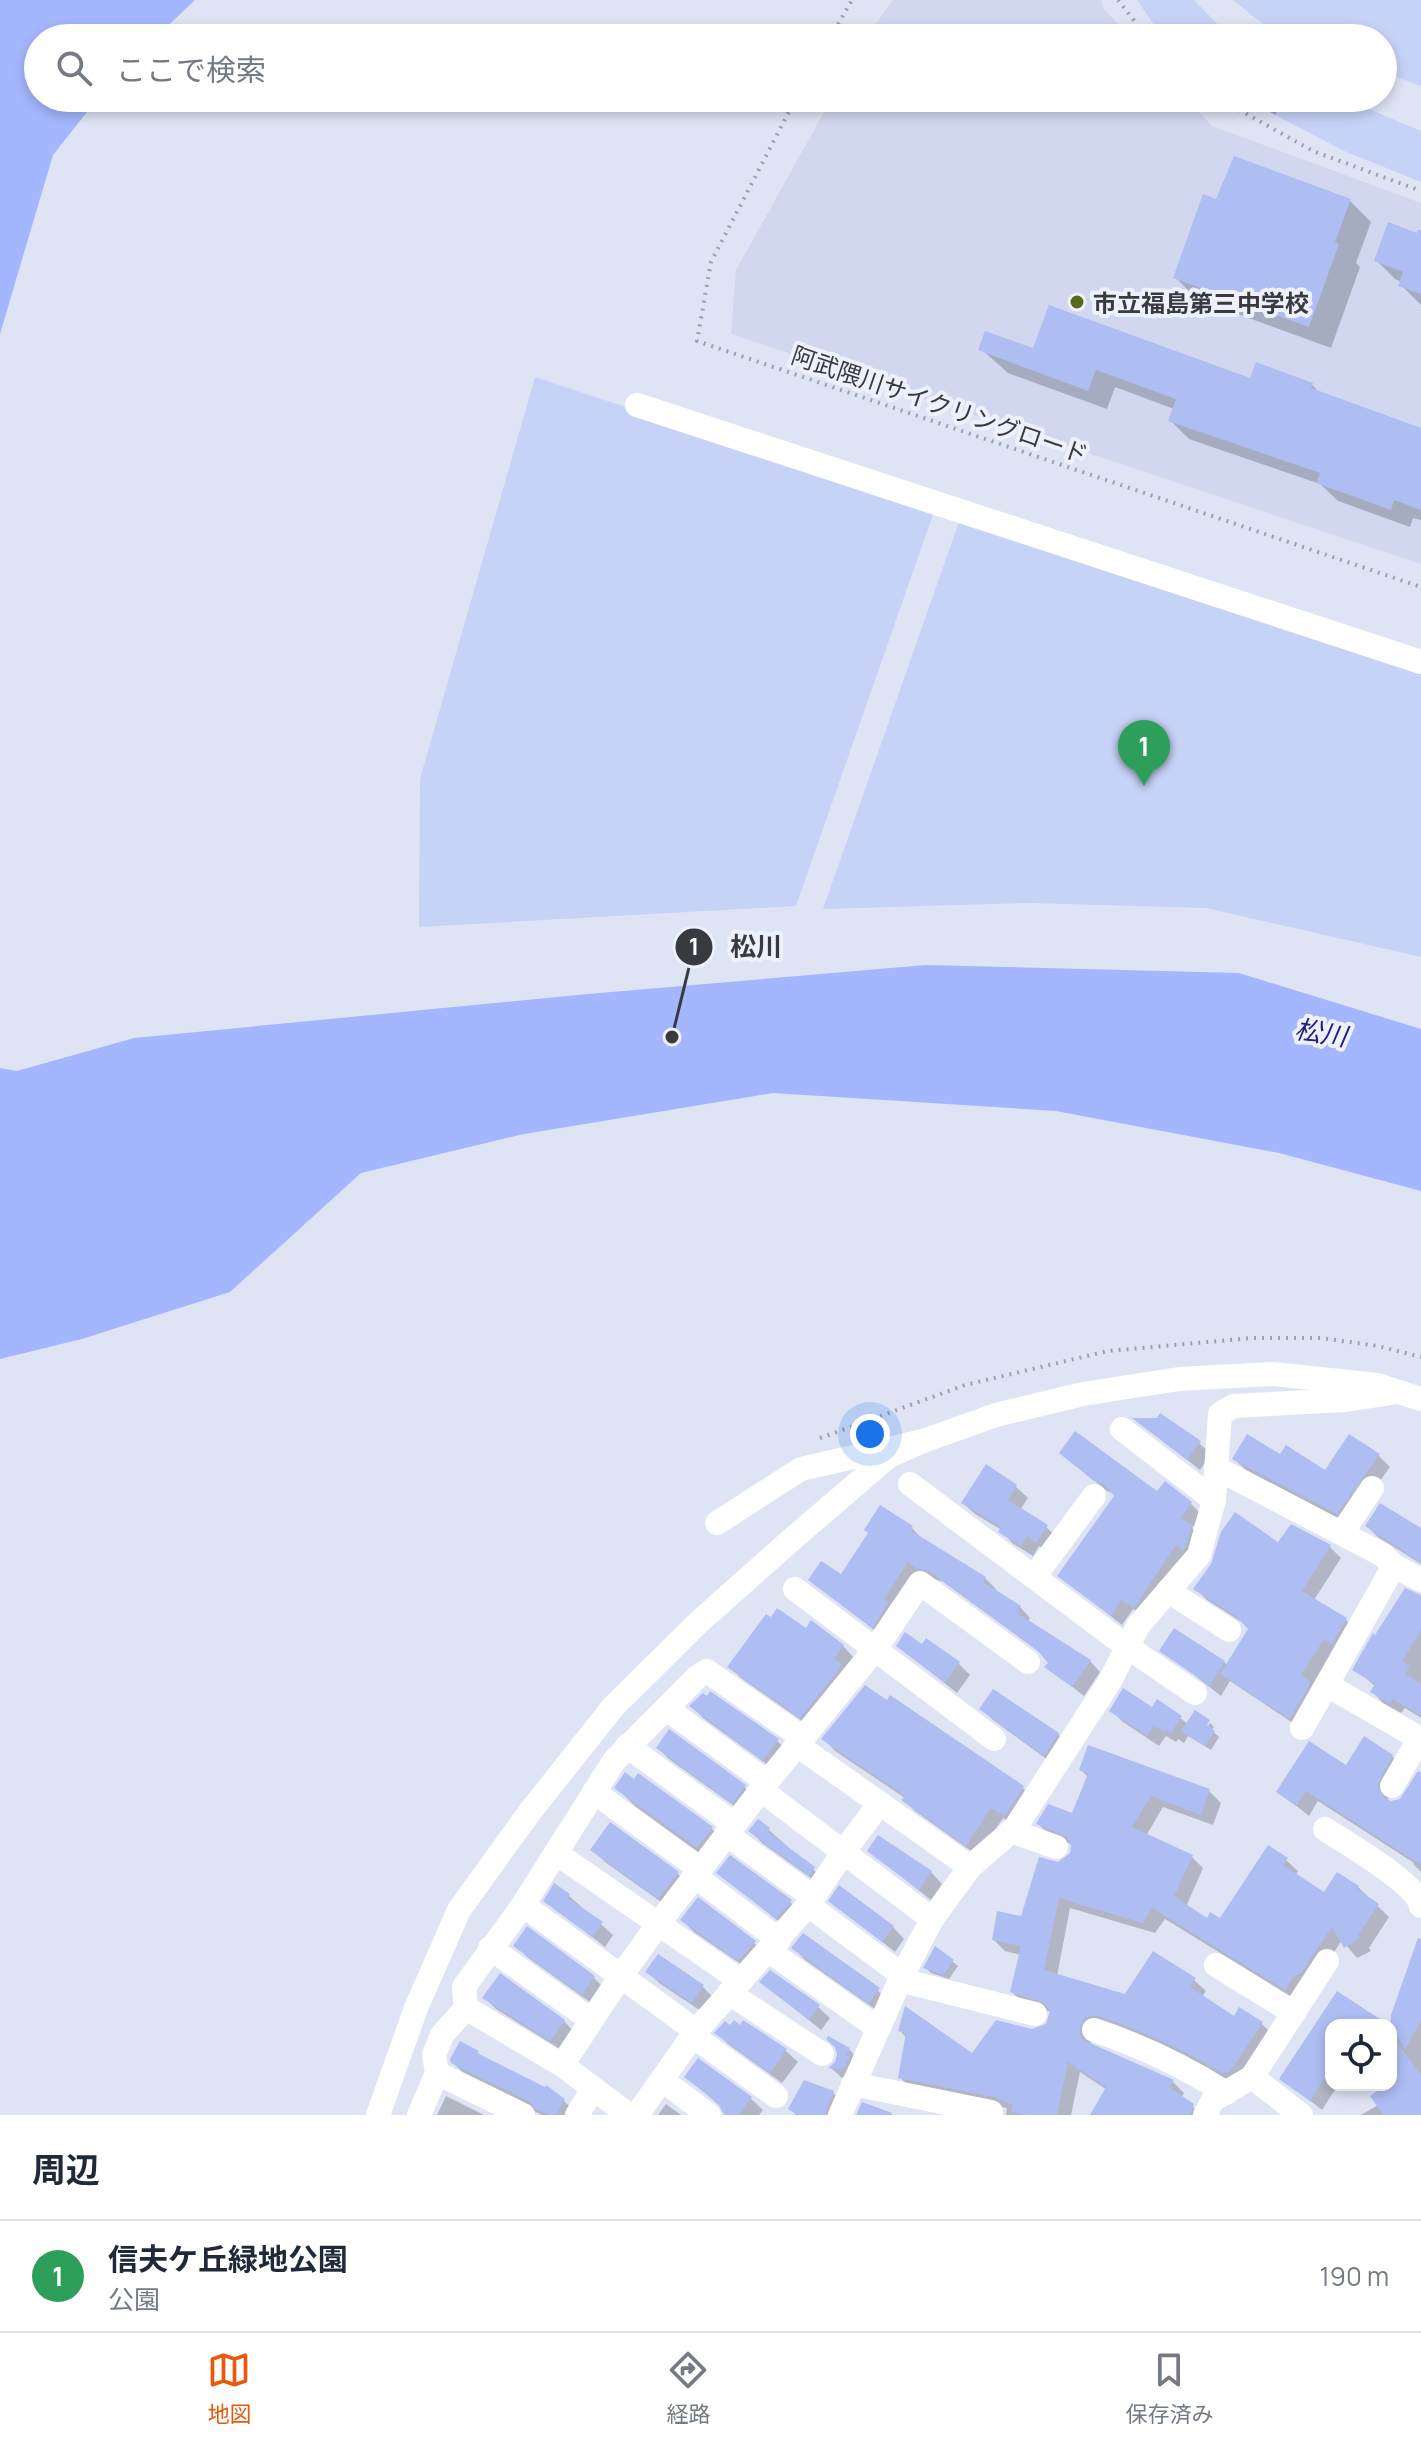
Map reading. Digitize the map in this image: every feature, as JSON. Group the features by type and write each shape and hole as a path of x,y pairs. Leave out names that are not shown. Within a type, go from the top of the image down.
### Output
{"street":[{"path":"637,405 1421,662"},
{"path":"378,2115 416,2008 459,1910 529,1813 604,1719 699,1622 889,1456 1010,1411 1083,1394 1179,1379 1274,1374 1377,1385 1410,1395"},
{"path":"840,2115 901,1978 932,1919 970,1867 1011,1831 1040,1793 1110,1681 1138,1626 1199,1555 1214,1500 1220,1414 1233,1406 1410,1395"},
{"path":"1122,1429 1214,1500"},
{"path":"717,1523 801,1469 923,1441"},
{"path":"1216,1468 1383,1555 1394,1566 1421,1580"},
{"path":"910,1484 1126,1646 1195,1693"},
{"path":"1342,1533 1372,1488"},
{"path":"1034,1577 1094,1496"},
{"path":"1302,1728 1394,1566"},
{"path":"562,2065 659,1923 730,1829 876,1648 920,1583 1028,1662"},
{"path":"795,1589 994,1739"},
{"path":"1168,1591 1229,1630"},
{"path":"419,2115 437,2073 434,2055 442,2035 466,2008 464,1987 523,1905 594,1792 627,1746 697,1677 707,1671 880,1803 970,1867"},
{"path":"1327,1685 1420,1738 1392,1786"},
{"path":"667,1709 932,1919"},
{"path":"627,1746 730,1829 901,1978 1035,2014"},
{"path":"594,1792 698,1873 774,1945 878,2028"},
{"path":"637,2115 694,2034 810,1901 880,1803"},
{"path":"1325,1829 1396,1875 1420,1900 1421,1906"},
{"path":"1011,1831 1056,1847"},
{"path":"556,1853 659,1923 822,2054"},
{"path":"523,1905 776,2096"},
{"path":"490,1948 591,2020"},
{"path":"1205,2115 1213,2100 1252,2077 1327,1961"},
{"path":"1216,1965 1294,2013"},
{"path":"466,2008 562,2065 629,2115"},
{"path":"1094,2030 1140,2045 1226,2093"},
{"path":"437,2073 523,2115"},
{"path":"1252,2077 1301,2115"},
{"path":"662,2080 709,2115"},
{"path":"853,2084 991,2112"},
{"path":"577,2115 593,2089"}],"path":[{"path":"838,24 852,0"},
{"path":"1118,0 1137,24"},
{"name":"阿武隈川サイクリングロード","path":"789,112 711,262 697,341 1421,587"},
{"path":"1243,112 1313,151 1421,191"}],"shaded area":[{"path":"893,0 1101,0 1104,9 1118,24 875,24"},
{"path":"1137,0 1194,0 1217,24 1153,24"},
{"path":"1233,0 1421,0 1421,86 1397,77 1397,24 1263,24"},
{"name":"市立福島第三中学校","path":"824,112 1199,112 1212,126 1421,203 1421,564 731,334 736,270"},
{"path":"1270,112 1376,112 1421,131 1421,182 1344,151"},
{"path":"535,377 935,509 796,906 419,927 420,779"},
{"path":"960,519 1421,669 1421,957 1206,908 1029,903 823,909"}],"water":[{"path":"0,0 195,0 170,24 24,24 24,112 87,112 53,155 0,334"},
{"path":"926,965 1239,973 1421,1029 1421,1191 1279,1153 1056,1111 773,1093 524,1134 361,1173 230,1292 82,1339 0,1359 0,1068 17,1071 134,1038"}],"building":[{"path":"1234,156 1351,199 1335,242 1339,244 1309,327 1173,278 1203,194 1216,199"},
{"path":"1388,222 1417,233 1421,230 1421,294 1398,286 1403,272 1374,261"},
{"path":"1049,305 1250,378 1256,362 1313,383 1311,388 1421,428 1421,510 1394,500 1391,510 1316,483 1320,473 1168,421 1176,399 1096,370 1088,391 978,350 985,331 1033,348"},
{"path":"1160,1413 1201,1441 1187,1460 1132,1418 1157,1418"},
{"path":"1075,1431 1157,1491 1165,1481 1192,1502 1181,1518 1192,1525 1185,1548 1183,1550 1176,1545 1134,1608 1121,1600 1111,1616 1057,1576 1114,1496 1104,1484 1094,1481 1059,1453"},
{"path":"1247,1434 1280,1454 1286,1445 1325,1470 1349,1434 1380,1454 1337,1514 1232,1459"},
{"path":"986,1464 1017,1485 1008,1500 1048,1525 1036,1543 1027,1536 1021,1546 998,1532 1001,1527 961,1503"},
{"path":"1380,1503 1421,1528 1421,1563 1365,1526"},
{"path":"880,1505 913,1526 910,1530 986,1577 983,1582 1021,1606 1017,1613 1091,1660 1072,1687 1044,1667 1048,1663 1037,1650 929,1571 917,1569 908,1562 884,1599 889,1602 872,1628 808,1580 821,1561 841,1574 868,1533 864,1530"},
{"path":"1235,1512 1278,1542 1291,1524 1331,1545 1302,1591 1347,1618 1332,1644 1324,1639 1301,1675 1311,1682 1290,1719 1220,1674 1248,1629 1237,1617 1193,1589 1211,1564 1221,1532"},
{"path":"1405,1588 1421,1595 1421,1630 1402,1661 1410,1666 1405,1674 1421,1684 1421,1716 1393,1699 1390,1704 1370,1692 1375,1684 1352,1670 1373,1633 1375,1635"},
{"path":"777,1608 806,1628 811,1620 844,1645 834,1659 842,1664 840,1668 800,1718 727,1667 766,1614 771,1617"},
{"path":"1174,1628 1225,1661 1209,1687 1159,1651"},
{"path":"905,1632 922,1644 926,1638 960,1662 945,1683 896,1646"},
{"path":"865,1685 887,1700 890,1695 1024,1786 1005,1816 991,1808 966,1846 901,1800 905,1796 821,1739"},
{"path":"1123,1688 1152,1707 1157,1699 1182,1716 1171,1733 1154,1726 1147,1736 1109,1711"},
{"path":"993,1689 1059,1733 1044,1756 979,1709"},
{"path":"710,1691 779,1739 763,1761 689,1706 703,1693 707,1696"},
{"path":"1195,1710 1210,1720 1207,1725 1215,1731 1205,1746 1181,1731"},
{"path":"669,1729 746,1785 732,1804 656,1748"},
{"path":"1364,1736 1393,1755 1377,1785 1384,1798 1391,1801 1400,1799 1418,1771 1421,1773 1421,1865 1306,1791 1296,1806 1276,1792 1309,1741 1346,1765"},
{"path":"1088,1745 1210,1789 1201,1815 1151,1796 1132,1827 1193,1855 1174,1896 1207,1918 1210,1912 1220,1918 1268,1845 1288,1858 1283,1865 1324,1892 1337,1872 1379,1904 1358,1935 1360,1938 1344,1948 1332,1927 1301,1973 1293,1977 1285,1990 1152,1908 1143,1923 1059,1898 1044,1970 1125,1994 1153,1951 1196,1978 1190,1987 1234,2016 1239,2007 1263,2022 1230,2072 1222,2073 1134,2029 1098,2016 1084,2019 1079,2032 1083,2040 1174,2080 1169,2087 1194,2104 1190,2115 1090,2115 1106,2087 1068,2062 1057,2115 1011,2112 1013,2105 994,2097 898,2078 906,2033 898,2031 905,2006 972,2053 996,2020 1032,2029 1046,2024 1050,2011 1045,2003 1010,1992 1021,1946 992,1940 997,1911 1021,1916 1039,1857 1058,1862 1070,1853 1071,1845 1067,1837 1036,1824 1048,1804 1072,1813 1088,1774 1079,1770"},
{"path":"625,1772 634,1779 638,1773 713,1827 697,1848 614,1788"},
{"path":"758,1819 770,1828 768,1832 815,1867 809,1876 748,1831"},
{"path":"610,1822 679,1872 658,1899 590,1850"},
{"path":"878,1835 932,1871 919,1890 867,1851"},
{"path":"730,1855 792,1900 776,1919 716,1873"},
{"path":"554,1883 570,1894 568,1898 603,1922 592,1937 543,1901"},
{"path":"839,1885 894,1926 882,1942 828,1901"},
{"path":"698,1897 756,1941 738,1961 680,1920"},
{"path":"527,1926 595,1976 582,1995 513,1946"},
{"path":"803,1933 880,1988 869,2004 791,1948"},
{"path":"1418,1938 1421,1939 1421,2020 1405,2050 1397,2037 1397,2019 1391,2019"},
{"path":"935,1946 954,1960 943,1975 923,1968"},
{"path":"658,1954 704,1985 692,2003 645,1972"},
{"path":"770,1970 820,2005 809,2020 759,1982"},
{"path":"500,1973 565,2020 550,2041 482,1998"},
{"path":"1337,1991 1380,2019 1325,2019 1325,2077 1310,2101 1279,2079"},
{"path":"734,2020 740,2025 743,2020 787,2049 770,2073 714,2033 725,2021 730,2025"},
{"path":"828,2036 850,2048 846,2055 850,2057 843,2070 828,2068 835,2062 837,2054 835,2047 826,2039"},
{"path":"460,2041 479,2051 477,2053 546,2085 565,2099 556,2115 536,2109 530,2102 451,2063 450,2059"},
{"path":"1397,2042 1421,2076 1421,2115 1383,2115 1370,2096 1377,2091 1397,2091"},
{"path":"698,2058 752,2097 739,2115 724,2115 718,2103 684,2077"},
{"path":"804,2080 834,2091 825,2115 798,2115 788,2109"},
{"path":"862,2102 892,2113 892,2115 856,2115"}],"place":[{"name":"市立福島第三中学校","path":"1077,302"},
{"name":"信夫ケ丘緑地公園","path":"1144,786"},
{"name":"松川","path":"672,1037"}]}
